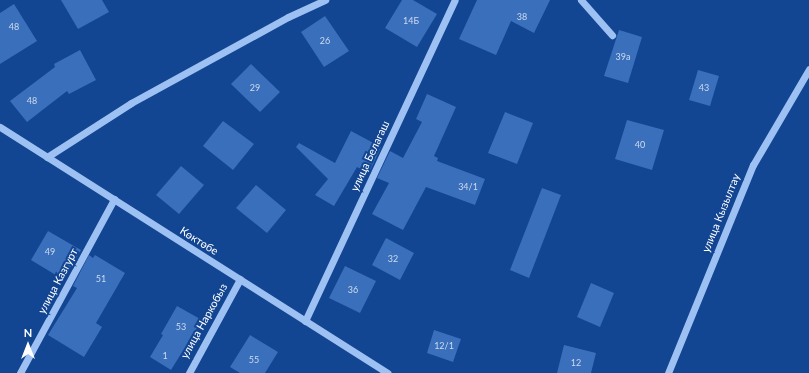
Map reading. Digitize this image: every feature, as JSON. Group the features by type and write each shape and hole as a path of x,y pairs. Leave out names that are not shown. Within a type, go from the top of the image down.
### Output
{"street":[{"path":"47,157 131,103 288,17 325,0"},
{"name":"улица Белагаш","path":"305,320 455,0"},
{"path":"581,0 612,35"},
{"name":"улица Кызылтау","path":"668,373 753,165 809,69"},
{"name":"Көктөбе","path":"0,127 387,373"},
{"name":"улица Казгурт","path":"20,373 114,200"},
{"name":"улица Наркобыз","path":"188,373 240,279"}],"building":[{"path":"61,0 102,0 109,12 78,29"},
{"path":"402,0 413,0 437,14 417,47 385,28"},
{"path":"477,0 550,0 534,33 511,21 496,55 459,39"},
{"path":"14,4 37,41 0,64 0,13"},
{"path":"325,16 349,51 324,67 301,32"},
{"path":"619,30 642,37 628,83 604,76"},
{"path":"80,50 96,80 69,94 67,91 27,122 10,101 55,67 54,64"},
{"path":"251,64 280,92 260,112 231,84"},
{"path":"698,70 719,76 710,106 689,100"},
{"path":"427,94 456,107 434,156 438,158 437,161 485,179 475,205 426,187 403,230 372,214 389,183 377,178 390,151 403,158 422,122 416,119"},
{"path":"505,112 533,123 517,164 488,153"},
{"path":"627,120 664,130 652,170 615,159"},
{"path":"223,121 254,144 233,170 203,146"},
{"path":"351,131 381,147 369,173 357,167 334,206 315,195 328,179 296,147 299,143 335,163"},
{"path":"181,166 204,185 179,214 156,195"},
{"path":"256,185 286,210 267,233 236,208"},
{"path":"542,188 561,195 529,278 510,270"},
{"path":"48,231 81,250 64,280 31,260"},
{"path":"386,238 414,253 400,280 372,265"},
{"path":"89,255 93,258 95,255 125,273 96,323 102,327 84,357 48,335 77,288 73,286"},
{"path":"345,266 376,281 360,313 329,298"},
{"path":"591,283 614,293 600,327 577,317"},
{"path":"177,306 202,320 171,370 150,357"},
{"path":"434,330 461,339 453,362 427,353"},
{"path":"250,335 278,352 265,373 240,373 230,367"},
{"path":"564,345 596,353 591,373 557,373"}]}
